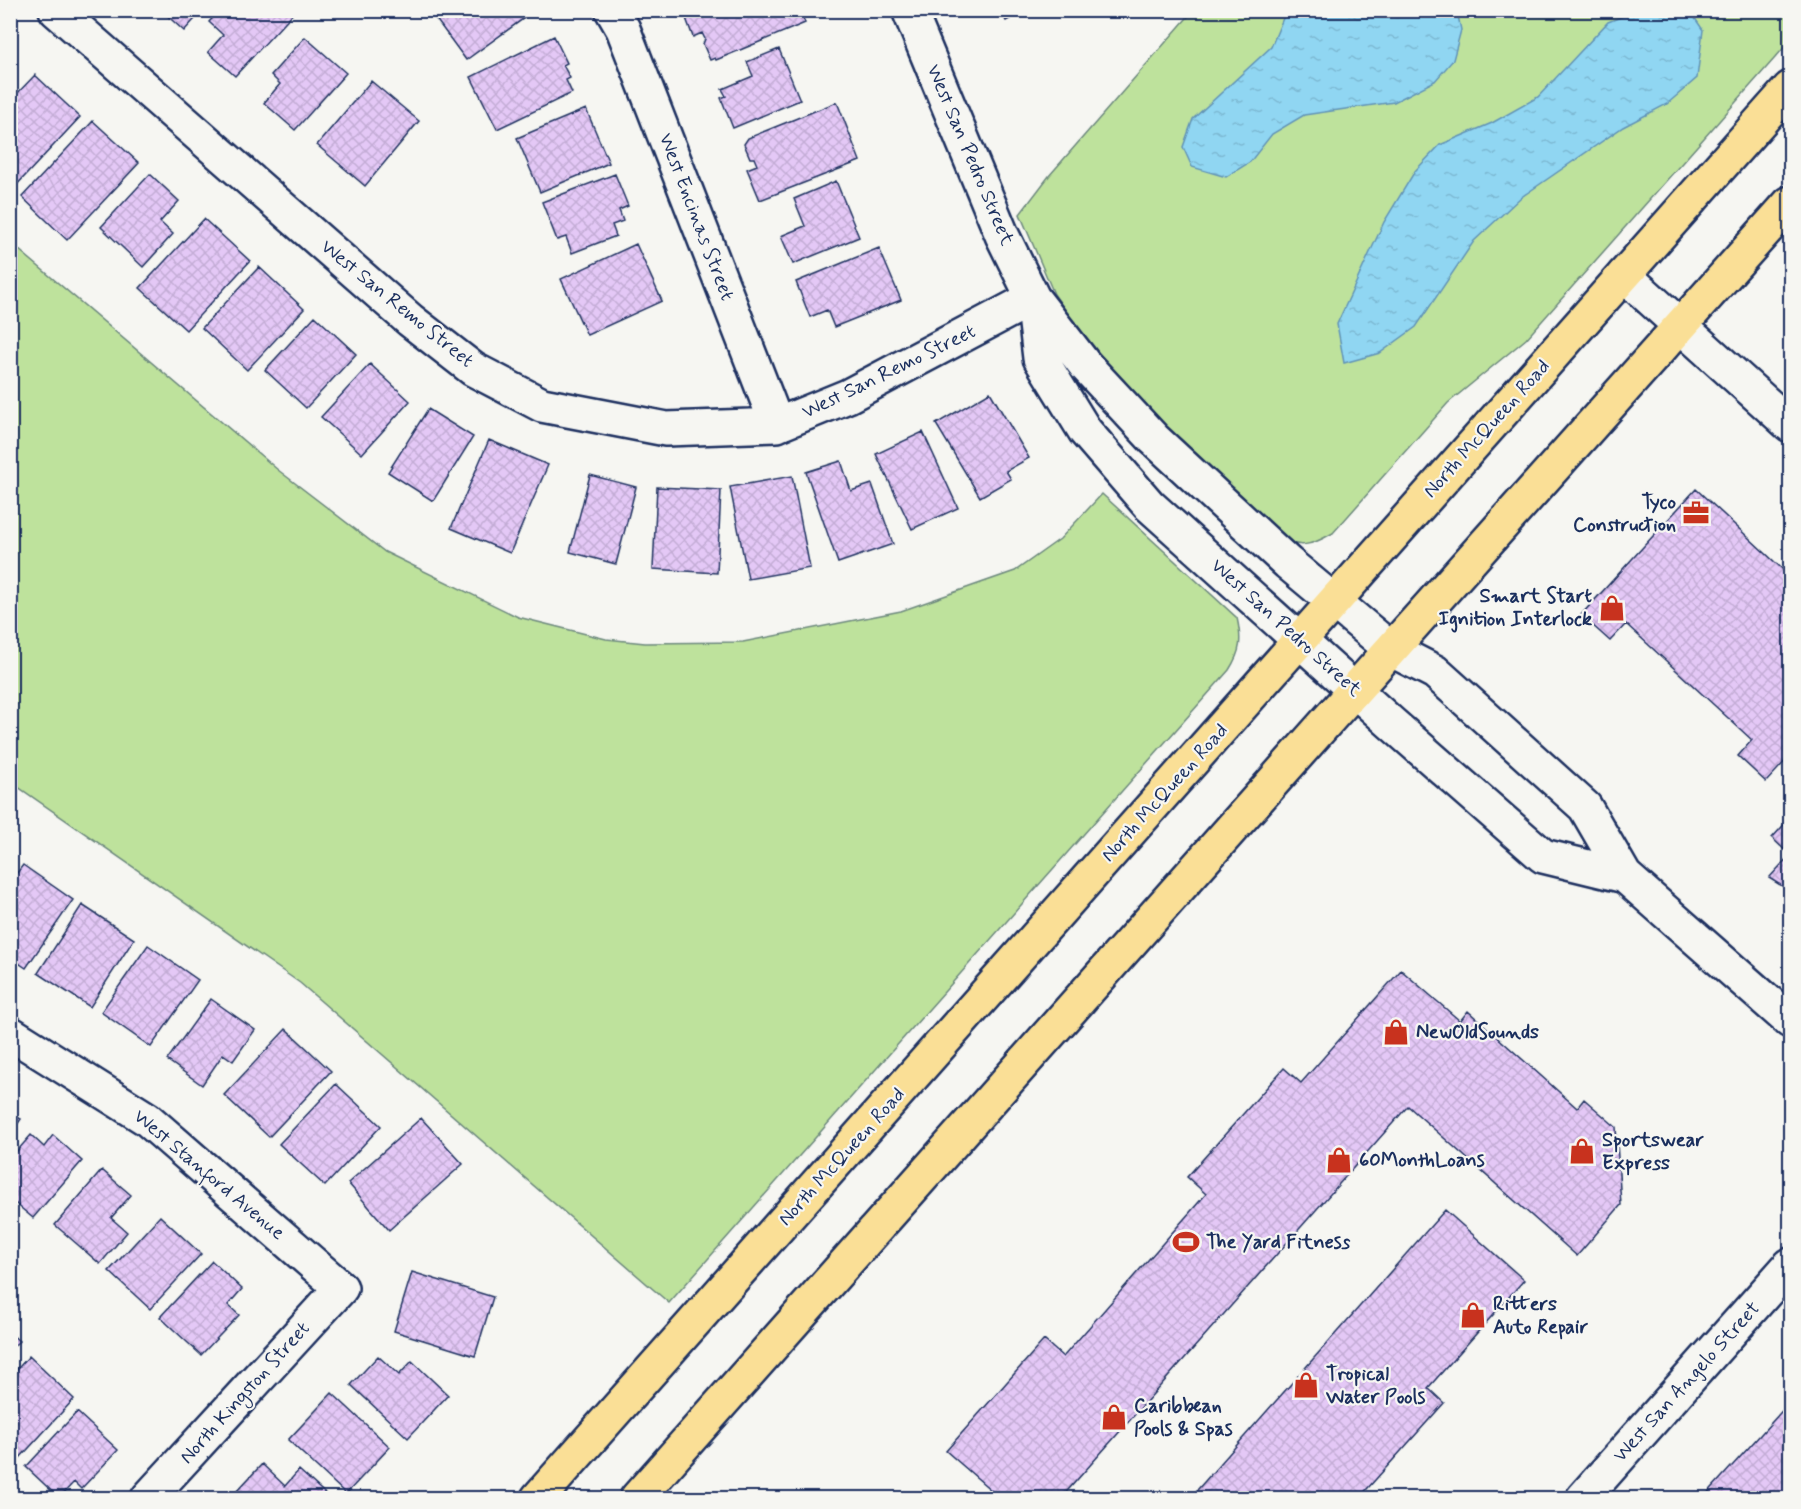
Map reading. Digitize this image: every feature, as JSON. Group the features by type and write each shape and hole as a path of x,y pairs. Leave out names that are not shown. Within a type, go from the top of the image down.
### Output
{"main road":[{"name":"North McQueen Road","path":"538,1498 1791,88"},
{"path":"637,1498 1791,203"}],"street":[{"name":"West San Remo Street","path":"56,10 410,320 474,369 542,405 666,429 777,425 848,396 1033,298"},
{"name":"West Encinas Street","path":"612,10 623,29 777,425"},
{"name":"West San Pedro Street","path":"909,10 1002,235 1033,298 1085,365 1154,439 1288,563 1392,650 1435,672 1585,807 1625,876 1791,1022"},
{"path":"1624,275 1791,425"},
{"name":"West San Pedro Street","path":"1033,298 1040,358 1085,431 1149,505 1355,691 1544,856 1625,876"},
{"name":"West Stanford Avenue","path":"10,1033 147,1119 341,1288"},
{"name":"West San Angelo Street","path":"1583,1498 1791,1265"},
{"name":"North Kingston Street","path":"148,1498 341,1288"}],"green space":[{"path":"1193,11 1790,11 1790,41 1526,339 1448,403 1333,533 1304,545 1291,543 1274,536 1106,369 1054,294 1020,214 1049,176"},
{"path":"11,243 278,470 385,552 518,617 606,639 645,643 743,642 901,611 1015,571 1060,539 1102,494 1237,618 1240,639 1236,657 1229,670 669,1303 300,983 11,782"}],"water":[{"path":"1286,11 1457,11 1461,30 1453,60 1435,81 1394,102 1304,115 1272,134 1250,162 1226,177 1192,167 1183,147 1193,119 1271,47"},
{"path":"1636,11 1690,11 1703,30 1697,78 1667,104 1623,127 1520,198 1474,241 1416,327 1380,353 1344,363 1337,324 1384,222 1415,171 1440,145 1492,123 1538,97 1608,22"}],"building":[{"path":"161,10 203,10 184,31"},
{"path":"220,10 296,10 235,76 208,52 223,35 209,22"},
{"path":"683,10 800,10 805,23 716,60 715,58 710,60 703,44 705,39 702,33 693,37"},
{"path":"1000,10 1026,10 1006,21"},
{"path":"430,11 534,11 466,60"},
{"path":"554,36 567,63 563,65 570,78 566,80 572,93 497,129 471,77"},
{"path":"305,37 346,73 295,130 264,103 280,84 271,75"},
{"path":"779,49 800,100 733,128 721,98 726,96 722,89 753,76 747,62"},
{"path":"35,75 80,117 11,191 10,101"},
{"path":"371,81 419,121 365,186 317,145"},
{"path":"837,102 860,161 760,200 747,169 757,165 754,158 750,158 744,144 748,138"},
{"path":"586,109 609,163 540,192 517,138"},
{"path":"93,121 139,163 67,240 22,197"},
{"path":"150,174 179,201 160,222 173,234 143,267 101,227"},
{"path":"615,174 628,206 619,210 623,221 612,225 616,236 572,253 566,237 557,240 542,202"},
{"path":"836,181 859,237 793,264 781,236 805,226 794,199"},
{"path":"204,219 250,261 186,330 140,288"},
{"path":"636,244 662,301 587,335 561,279"},
{"path":"879,248 901,300 834,327 827,310 810,317 796,282"},
{"path":"259,267 304,309 247,370 202,328"},
{"path":"315,316 356,354 306,408 265,370"},
{"path":"370,364 410,401 362,454 321,417"},
{"path":"990,392 1029,458 1006,471 1011,479 980,497 936,424"},
{"path":"428,409 473,437 433,501 388,472"},
{"path":"923,432 958,508 912,529 876,454"},
{"path":"489,440 548,465 510,553 451,528"},
{"path":"841,461 851,491 872,484 893,544 838,563 806,472"},
{"path":"590,475 636,487 616,564 570,552"},
{"path":"792,476 810,568 748,579 730,487"},
{"path":"657,487 721,490 717,573 653,569"},
{"path":"1696,489 1790,576 1790,756 1766,782 1738,756 1752,740 1626,624 1610,641 1581,615"},
{"path":"1790,818 1790,855 1772,838"},
{"path":"1790,855 1790,891 1769,878"},
{"path":"23,865 73,900 26,968 10,957 10,882"},
{"path":"82,905 134,939 90,1007 38,973"},
{"path":"148,945 198,980 151,1047 101,1012"},
{"path":"1401,970 1460,1021 1468,1011 1577,1108 1584,1099 1616,1127 1621,1205 1577,1256 1408,1106 1061,1498 1000,1498 946,1451 1044,1340 1063,1357 1206,1194 1187,1177 1284,1068 1301,1083"},
{"path":"211,999 255,1030 233,1061 223,1054 202,1085 167,1060"},
{"path":"286,1029 331,1071 269,1137 224,1095"},
{"path":"336,1084 381,1126 325,1186 279,1144"},
{"path":"10,1113 21,1119 10,1135"},
{"path":"421,1118 463,1164 389,1230 348,1183"},
{"path":"31,1135 44,1147 53,1135 82,1161 33,1218 10,1199 10,1159"},
{"path":"102,1170 131,1195 111,1218 127,1232 100,1264 55,1225"},
{"path":"1445,1210 1524,1280 1428,1388 1444,1403 1359,1498 1190,1498"},
{"path":"160,1216 201,1254 150,1309 109,1271"},
{"path":"212,1261 242,1289 228,1305 239,1315 201,1355 160,1317"},
{"path":"412,1272 493,1297 475,1356 394,1331"},
{"path":"10,1333 19,1341 10,1350"},
{"path":"29,1356 74,1399 18,1460 10,1453 10,1377"},
{"path":"378,1356 399,1375 412,1361 448,1395 408,1438 351,1385"},
{"path":"332,1393 390,1447 346,1494 288,1440"},
{"path":"1790,1402 1790,1498 1703,1498"},
{"path":"77,1412 118,1450 81,1489 74,1482 59,1498 26,1467"},
{"path":"262,1464 285,1486 299,1470 330,1498 243,1498 236,1492"}],"place":[{"name":"Tyco Construction","path":"1696,513"},
{"name":"Smart Start Ignition Interlock","path":"1612,608"},
{"name":"NewOldSounds","path":"1396,1032"},
{"name":"Sportswear Express","path":"1582,1151"},
{"name":"60MonthLoans","path":"1339,1160"},
{"name":"The Yard Fitness","path":"1186,1242"},
{"name":"Ritters Auto Repair","path":"1473,1315"},
{"name":"Tropical Water Pools","path":"1306,1385"},
{"name":"Caribbean Pools & Spas","path":"1114,1417"}]}
